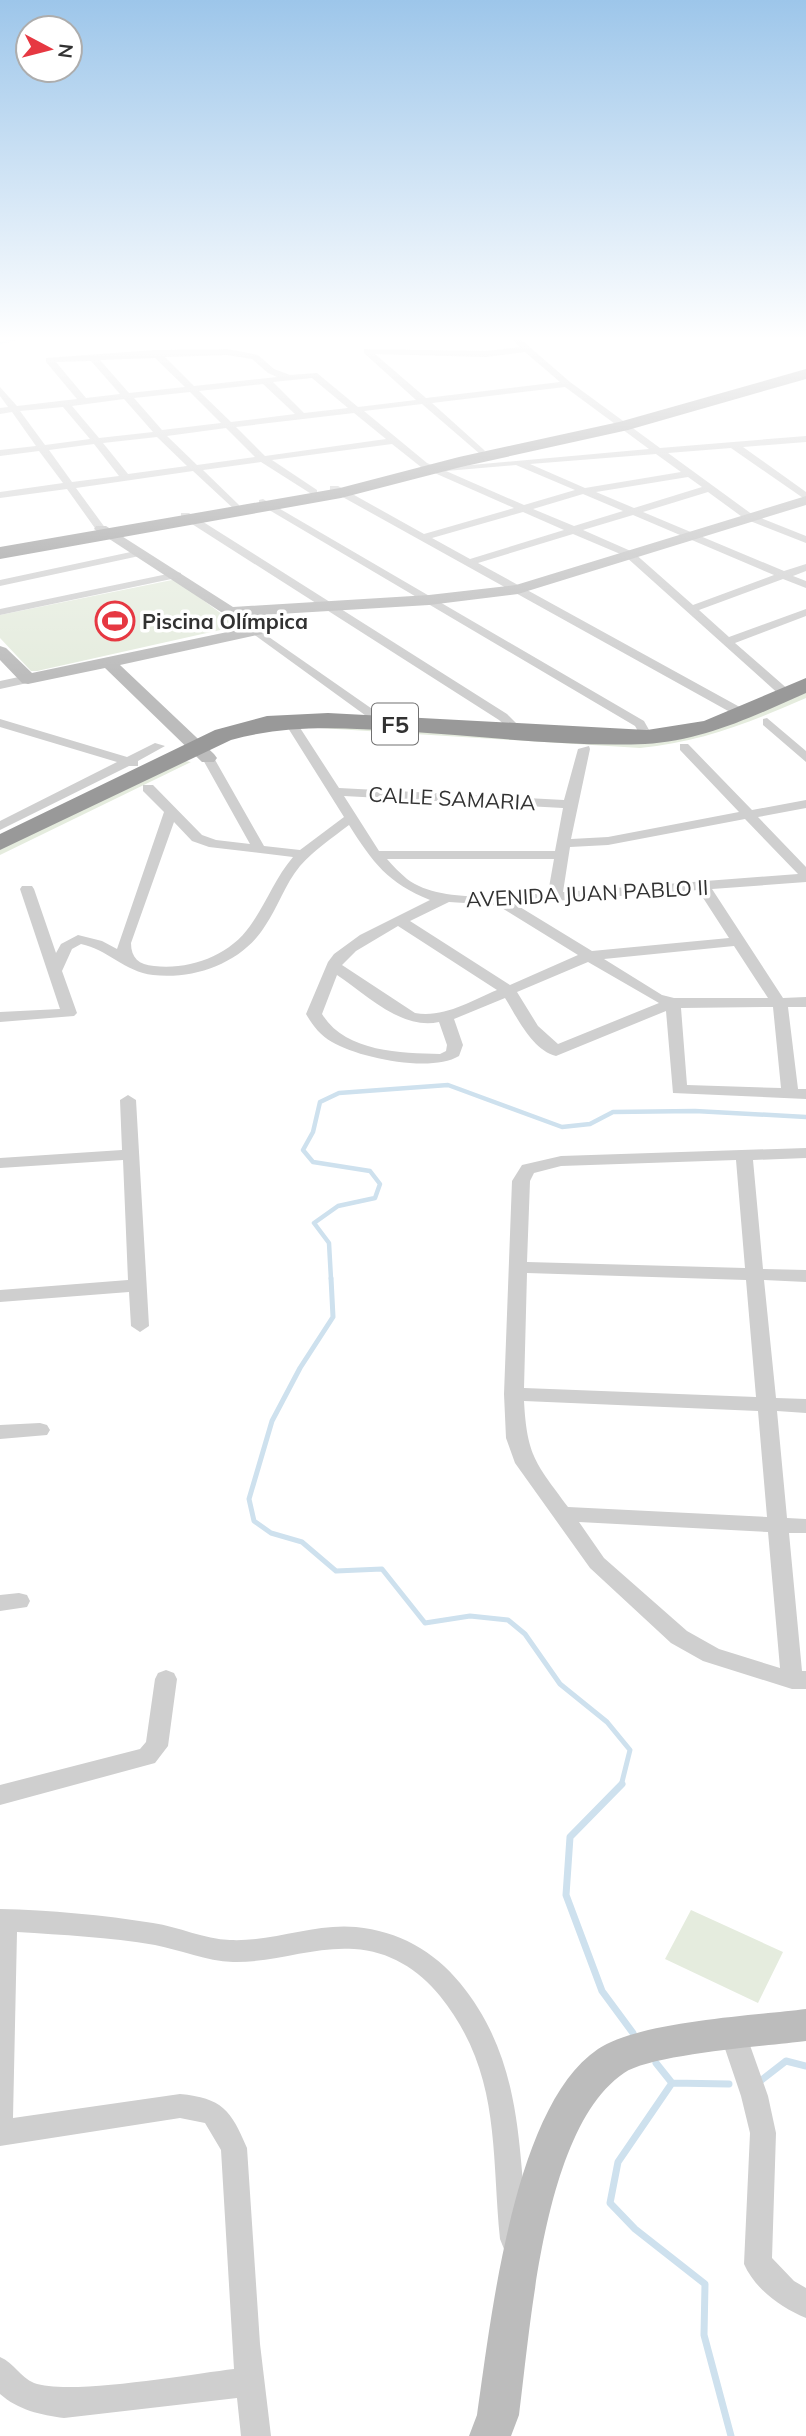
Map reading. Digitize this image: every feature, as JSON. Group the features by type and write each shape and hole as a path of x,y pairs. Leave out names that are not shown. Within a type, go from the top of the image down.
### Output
{"highway":[{"path":"0,553 338,491 487,450"},
{"path":"428,467 505,450"},
{"path":"188,517 235,507 266,504 313,492 338,491"},
{"path":"0,547 105,532"},
{"name":"F5","path":"294,727 384,723 647,737 697,730 799,694"},
{"name":"F5","path":"0,843 155,768 202,753 250,726 294,727 584,750 641,751 717,741 767,722 799,694"},
{"name":"F5","path":"0,860 155,768"}],"street":[{"path":"0,453 23,450"},
{"path":"44,450 105,532 177,575 384,723"},
{"path":"102,450 125,478"},
{"path":"177,450 235,507"},
{"path":"253,450 313,492"},
{"path":"0,495 330,450"},
{"path":"404,450 428,467 629,554 729,641 799,694"},
{"path":"654,450 750,517 806,540"},
{"path":"428,467 695,450"},
{"path":"740,450 806,498"},
{"path":"516,461 806,585"},
{"path":"424,537 583,491 689,474"},
{"path":"470,562 709,488"},
{"path":"338,491 743,714"},
{"path":"230,612 429,600 518,589 806,498"},
{"path":"266,504 640,724 647,737"},
{"path":"188,517 503,716 519,732"},
{"path":"0,583 140,553"},
{"path":"692,609 806,567"},
{"path":"0,612 177,575"},
{"path":"729,641 806,612"},
{"path":"0,685 256,631"},
{"path":"0,651 27,679"},
{"path":"109,663 202,753 260,850"},
{"path":"767,722 803,752"},
{"path":"0,723 155,768"},
{"name":"AVENIDA JUAN PABLO II","path":"294,727 374,855 403,883 444,900 500,901 703,887 806,876"},
{"path":"684,747 806,876"},
{"path":"555,896 561,849 584,750"},
{"path":"0,826 127,762 155,768"},
{"path":"155,768 171,812 197,838 214,844 303,854"},
{"name":"CALLE SAMARIA","path":"334,792 570,804"},
{"path":"374,855 561,849 806,804"},
{"path":"133,966 124,954 124,943 171,812"},
{"path":"54,970 66,947 78,939 97,942 133,966 174,971 219,961 238,948 256,928 289,871 303,854 351,818"},
{"path":"673,1003 679,1090 798,1093 779,1004 741,941 703,887"},
{"path":"0,1017 69,1013 27,889"},
{"path":"444,900 351,947 335,962 314,1014 317,1025 335,1040 356,1048 443,1059 453,1053 455,1045 445,1017"},
{"path":"500,901 647,992 673,1003 806,1002"},
{"path":"400,921 508,989 532,1029 556,1051 673,1003"},
{"path":"335,962 340,972 410,1017 428,1020 445,1017 589,956 741,941"},
{"path":"128,1100 140,1326"},
{"path":"744,1157 779,1525 799,1680 711,1655 679,1637 634,1593 597,1563 526,1463 516,1438 514,1394 521,1267 521,1181 528,1169 561,1161 806,1153"},
{"path":"0,1163 131,1154"},
{"path":"521,1267 806,1276"},
{"path":"0,1296 138,1285"},
{"path":"514,1394 806,1406"},
{"path":"0,1432 40,1430"},
{"path":"562,1514 806,1526"},
{"path":"0,1795 147,1756 157,1746 166,1679"},
{"path":"0,2118 3,1920 118,1929 234,1951 355,1938 400,1947 425,1963 455,1994 481,2029 497,2074 508,2136 508,2189 518,2269"},
{"path":"490,2436 498,2416 521,2248 553,2142 586,2083 612,2060 652,2045 806,2025"},
{"path":"733,2034 763,2129 765,2174 757,2232 758,2264 784,2291 806,2304"},
{"path":"0,2133 180,2106 200,2108 214,2114 234,2148 249,2382 256,2436"},
{"path":"0,2372 21,2393 40,2400 64,2403 249,2382"}],"shaded area":[{"name":"Piscina Olímpica","path":"176,580 238,626 37,671 31,671 0,638 0,615"},
{"path":"806,689 806,698 745,723 684,741 640,748 320,728 323,726 654,740"},
{"path":"185,761 191,762 0,855 0,848"},
{"path":"691,1910 783,1952 758,2003 665,1959"}],"waterway":[{"path":"331,1279 329,1243 314,1223 338,1206 375,1198 380,1184 370,1171 313,1162 303,1150 313,1132 320,1102 339,1093 448,1085 562,1127 590,1124 613,1112 695,1111 806,1117"},
{"path":"331,1278 333,1317 300,1368 272,1421 249,1499 254,1521 271,1533 302,1542 336,1571 382,1569 425,1623 470,1616 508,1620 525,1634 560,1684 607,1722 630,1750 621,1785"},
{"path":"621,1785 570,1837 566,1895 602,1991 633,2033"},
{"path":"759,2082 786,2061 806,2066"},
{"path":"656,2063 672,2083"},
{"path":"672,2083 729,2084"},
{"path":"672,2083 618,2162 610,2203 635,2229 705,2284 704,2335 731,2436"}],"place":[{"name":"Piscina Olímpica","path":"115,621"}]}
